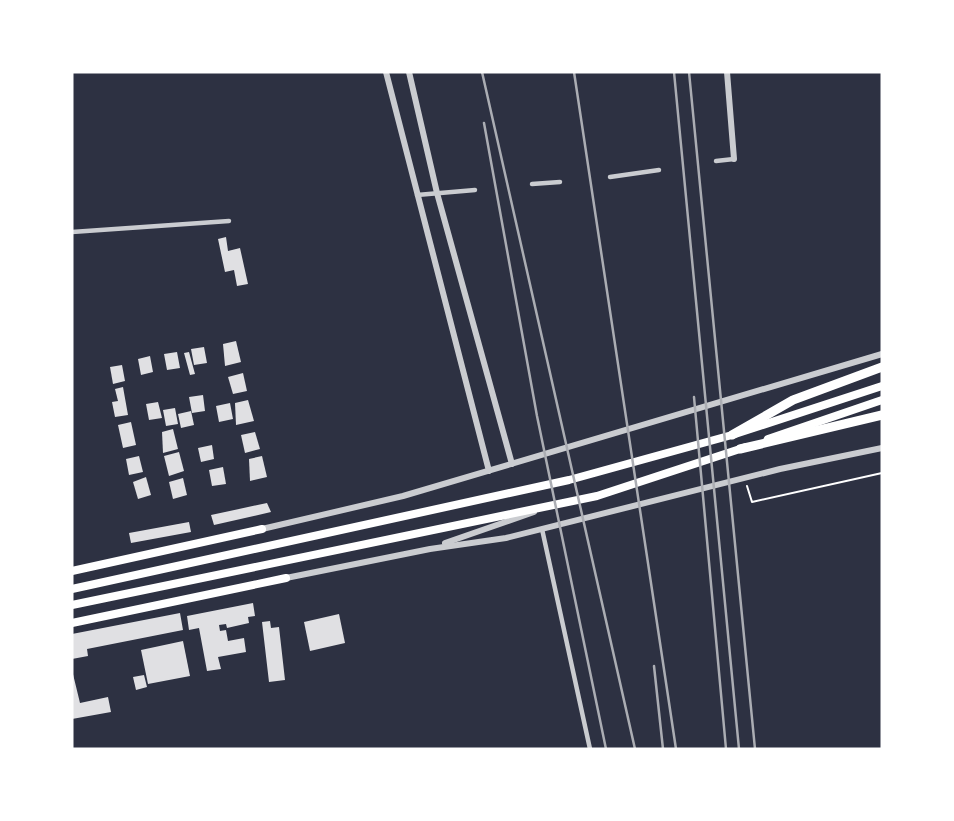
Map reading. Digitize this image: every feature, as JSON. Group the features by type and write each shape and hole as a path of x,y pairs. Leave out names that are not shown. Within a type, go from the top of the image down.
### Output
{"highway":[{"path":"732,435 793,400 882,368"},
{"path":"72,589 569,480 732,435 882,386"},
{"path":"72,605 597,496 882,400"},
{"path":"740,449 882,415"},
{"path":"72,571 262,529"},
{"path":"72,623 286,578"}],"street":[{"path":"386,72 489,471"},
{"path":"409,72 437,193 512,464"},
{"path":"716,161 734,159 727,72"},
{"path":"610,177 659,170"},
{"path":"532,184 560,182"},
{"path":"416,195 475,190"},
{"path":"72,232 229,221"},
{"path":"262,529 377,503 882,354"},
{"path":"286,578 430,549 506,538 744,478 882,448"},
{"path":"430,549 555,505"},
{"path":"542,529 590,749"}],"path":[{"path":"744,478 752,502 882,473"}],"building":[{"path":"226,237 228,251 240,248 248,284 237,286 234,270 225,272 218,239"},
{"path":"236,341 241,362 225,366 223,344"},
{"path":"204,347 207,363 194,365 191,349"},
{"path":"177,352 180,368 167,370 164,354"},
{"path":"189,352 195,374 190,375 184,353"},
{"path":"150,356 153,372 141,375 138,359"},
{"path":"122,365 125,381 113,384 110,367"},
{"path":"243,373 247,391 233,394 228,377"},
{"path":"123,387 128,415 115,417 112,402 118,401 115,389"},
{"path":"203,395 205,411 192,413 189,397"},
{"path":"248,400 254,421 236,425 235,403"},
{"path":"158,402 162,418 149,420 146,404"},
{"path":"230,403 233,419 219,422 216,406"},
{"path":"175,408 178,424 166,426 163,410"},
{"path":"191,411 194,425 181,428 178,414"},
{"path":"131,422 136,445 123,448 118,425"},
{"path":"173,429 178,449 163,453 162,432"},
{"path":"255,432 260,449 245,453 241,435"},
{"path":"212,445 214,459 201,462 198,448"},
{"path":"179,452 184,471 169,476 164,456"},
{"path":"139,456 143,472 129,475 126,459"},
{"path":"262,456 267,477 250,481 249,459"},
{"path":"223,467 226,484 212,486 209,470"},
{"path":"146,477 151,495 138,499 133,482"},
{"path":"183,478 187,495 173,499 169,482"},
{"path":"267,503 271,512 214,525 211,515"},
{"path":"189,522 191,532 131,543 129,533"},
{"path":"253,603 255,616 248,617 249,623 227,628 226,624 219,625 220,631 226,630 228,641 244,638 246,652 218,657 221,669 207,671 199,628 189,630 187,616"},
{"path":"180,613 183,630 87,649 88,656 72,659 72,634"},
{"path":"339,614 345,643 310,651 304,622"},
{"path":"270,621 271,628 279,627 285,680 269,682 262,622"},
{"path":"183,641 190,676 148,684 141,650"},
{"path":"72,670 80,703 108,697 111,712 72,719"},
{"path":"144,675 147,687 136,690 133,677"}],"railway":[{"path":"482,72 635,749"},
{"path":"574,72 676,749"},
{"path":"674,72 739,749"},
{"path":"689,72 755,749"},
{"path":"484,123 537,416 606,749"},
{"path":"694,397 726,749"},
{"path":"654,666 663,749"}]}
